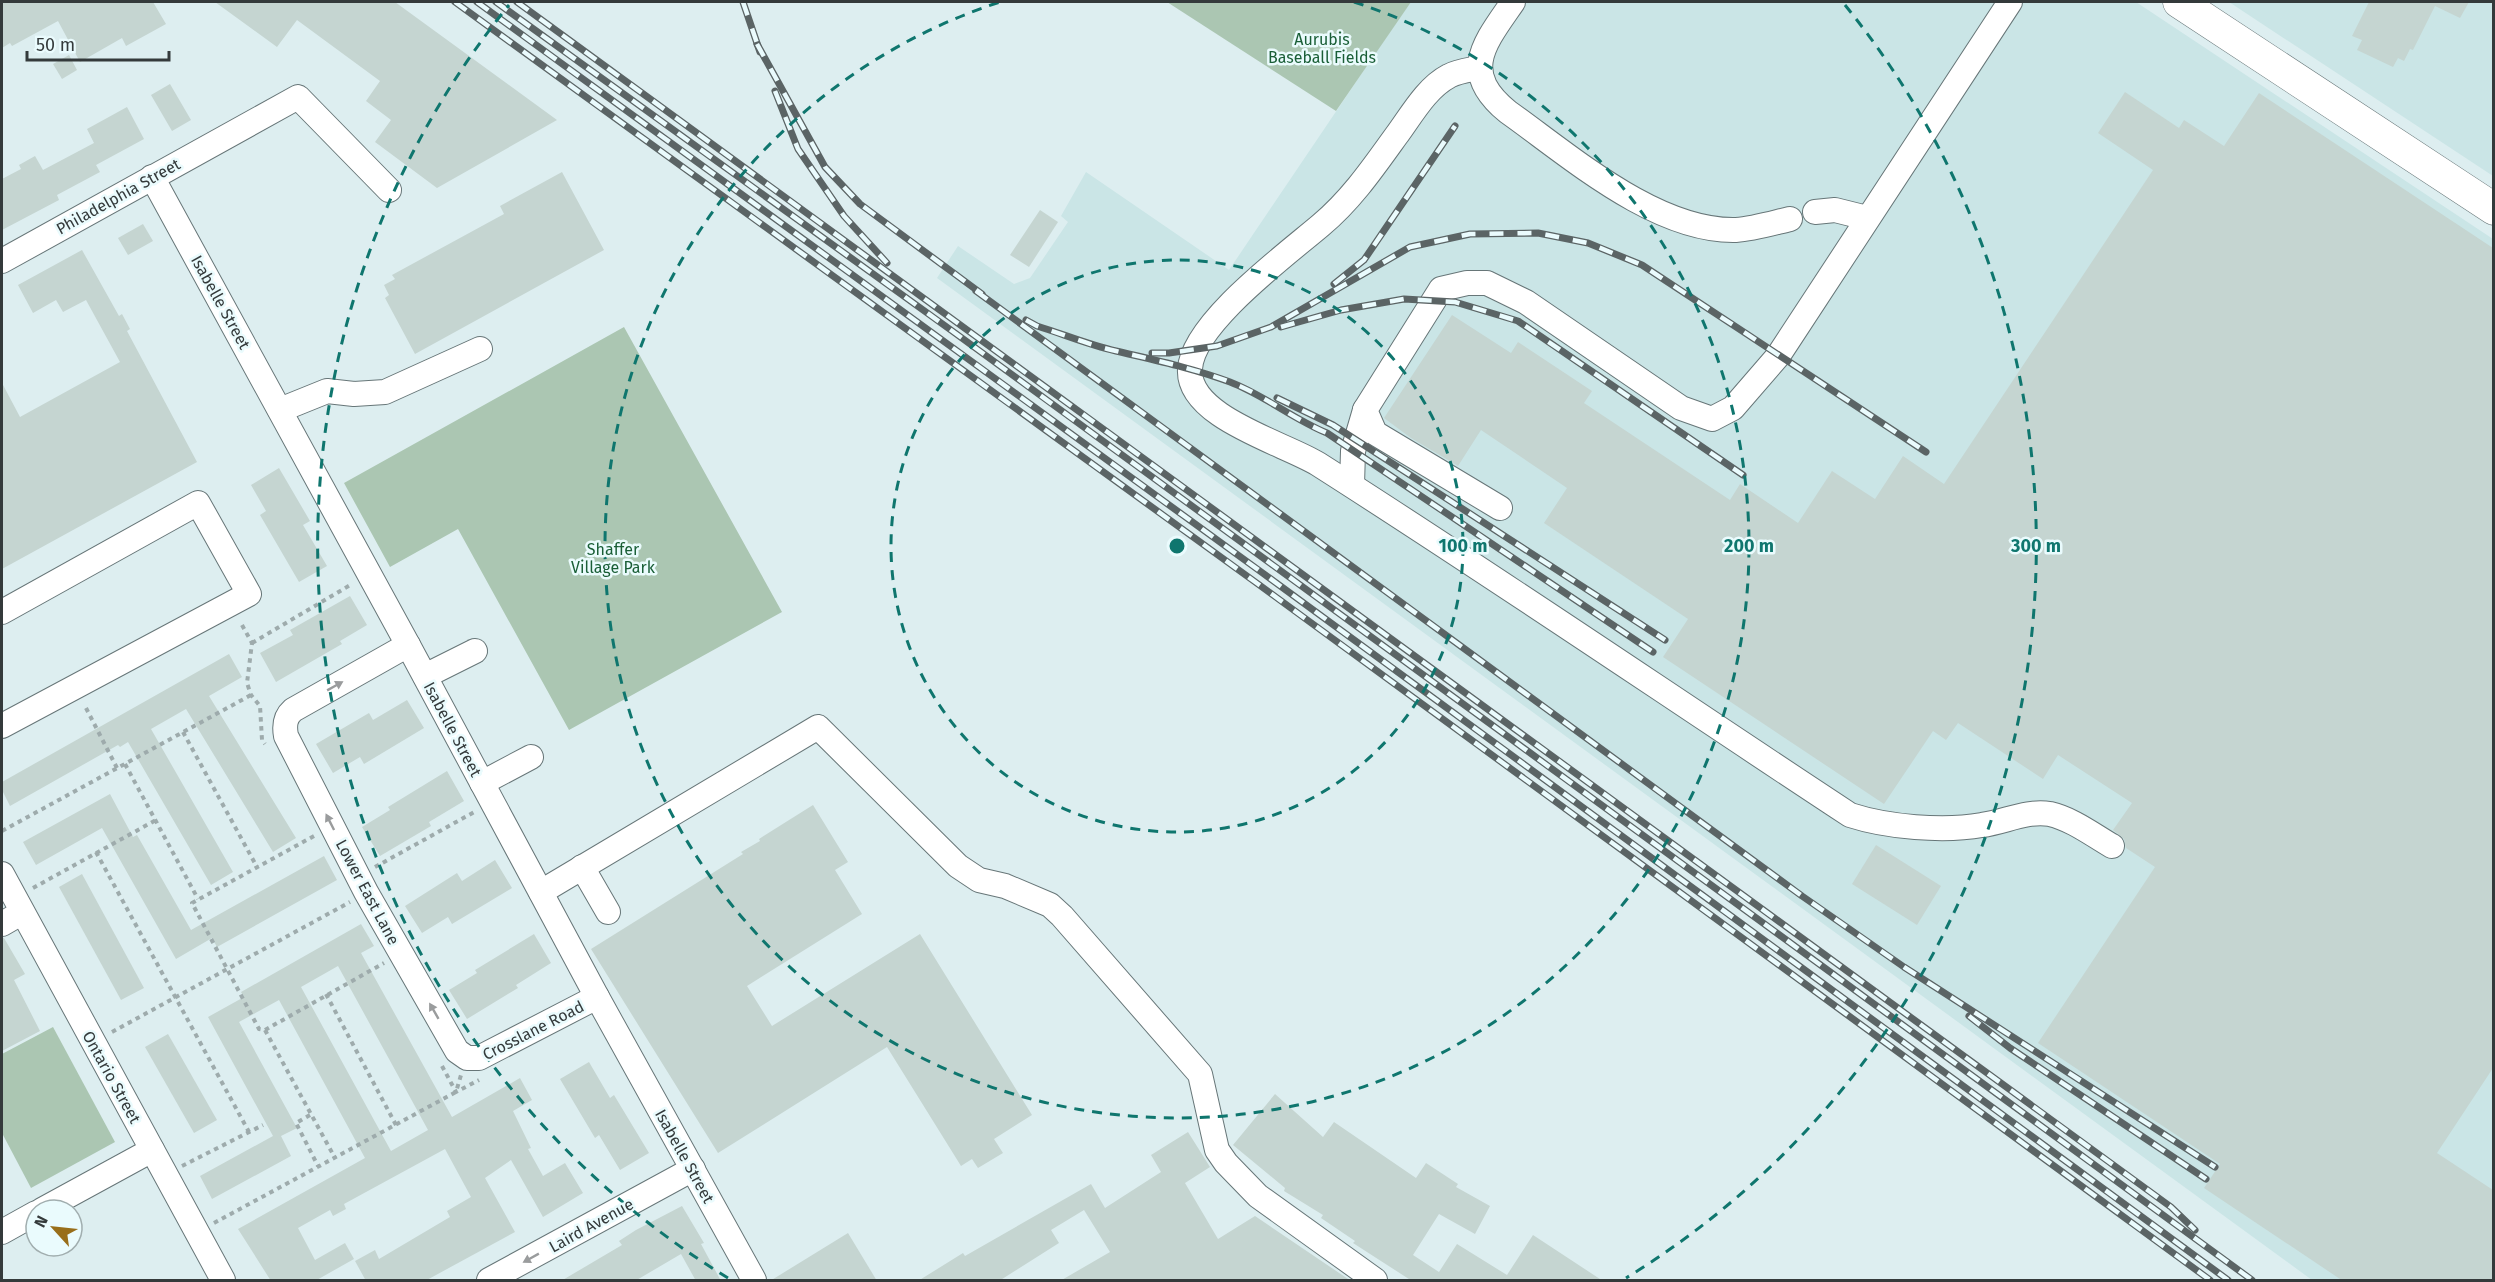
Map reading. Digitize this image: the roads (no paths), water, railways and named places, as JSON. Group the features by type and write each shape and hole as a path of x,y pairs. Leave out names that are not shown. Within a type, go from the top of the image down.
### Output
{"main road":[{"path":"2179,2 2493,209"}],"street":[{"path":"1513,2 1494,30 1482,54 1479,68 1486,89 1494,100 1508,112 1632,200 1683,222 1711,228 1737,230 1790,219"},
{"path":"1352,485 1353,451 1365,410 1441,289 1467,283 1487,283 1526,302 1681,408 1712,419 1733,408 1778,356 1866,218 2010,2"},
{"path":"1479,68 1451,75 1429,93 1353,195 1335,214 1233,301 1195,350 1190,369 1197,394 1207,406 1222,416 1311,459 1488,572 1586,641 1850,814 1887,825 1956,828 1983,825 2024,814 2040,813 2069,821 2112,846"},
{"name":"Philadelphia Street","path":"2,261 298,97 389,190"},
{"name":"Isabelle Street","path":"152,177 425,676 597,997 754,1281"},
{"path":"1815,212 1835,210 1866,218"},
{"path":"280,410 327,391 354,394 385,392 480,349"},
{"path":"1365,410 1375,433 1500,508"},
{"path":"2,612 198,503 249,594 2,724"},
{"name":"Lower East Lane","path":"408,645 293,710 286,717 284,727 286,736 366,892 464,1067"},
{"path":"425,676 475,651"},
{"path":"541,892 818,727 958,866 979,880 1005,886 1050,905 1062,916 1200,1074 1217,1150 1226,1163 1258,1196 1374,1281"},
{"path":"482,783 531,757"},
{"path":"582,867 608,912"},
{"name":"Ontario Street","path":"2,874 11,918 152,1150 223,1281"},
{"name":"Crosslane Road","path":"464,1067 597,997"},
{"path":"64,1198 152,1150"},
{"name":"Laird Avenue","path":"489,1281 693,1169"},
{"path":"2,1232 24,1220"}],"railway":[{"path":"455,2 1258,584 2210,1280"},
{"path":"477,2 1264,574 2228,1280"},
{"path":"496,2 955,333 2252,1280"},
{"path":"517,2 2171,1207 2195,1230"},
{"path":"743,2 760,52"},
{"path":"757,44 825,167 860,204 982,294"},
{"path":"775,91 798,149 844,216 887,263"},
{"path":"1334,284 1364,260 1455,126"},
{"path":"1152,353 1169,353 1217,346 1271,327 1410,247 1470,234 1538,233 1588,243 1642,265 1926,452"},
{"path":"976,291 1802,896 1904,967 2215,1167"},
{"path":"1281,327 1341,310 1404,299 1455,302 1518,321 1743,475"},
{"path":"1026,320 1096,346 1216,377 1255,393 1327,433 1653,652"},
{"path":"1277,398 1333,425 1665,640"},
{"path":"1969,1016 2010,1048 2206,1179"}],"park label":[{"name":"Aurubis Baseball Fields","path":"1322,48"},
{"name":"Shaffer Village Park","path":"613,558"}]}
